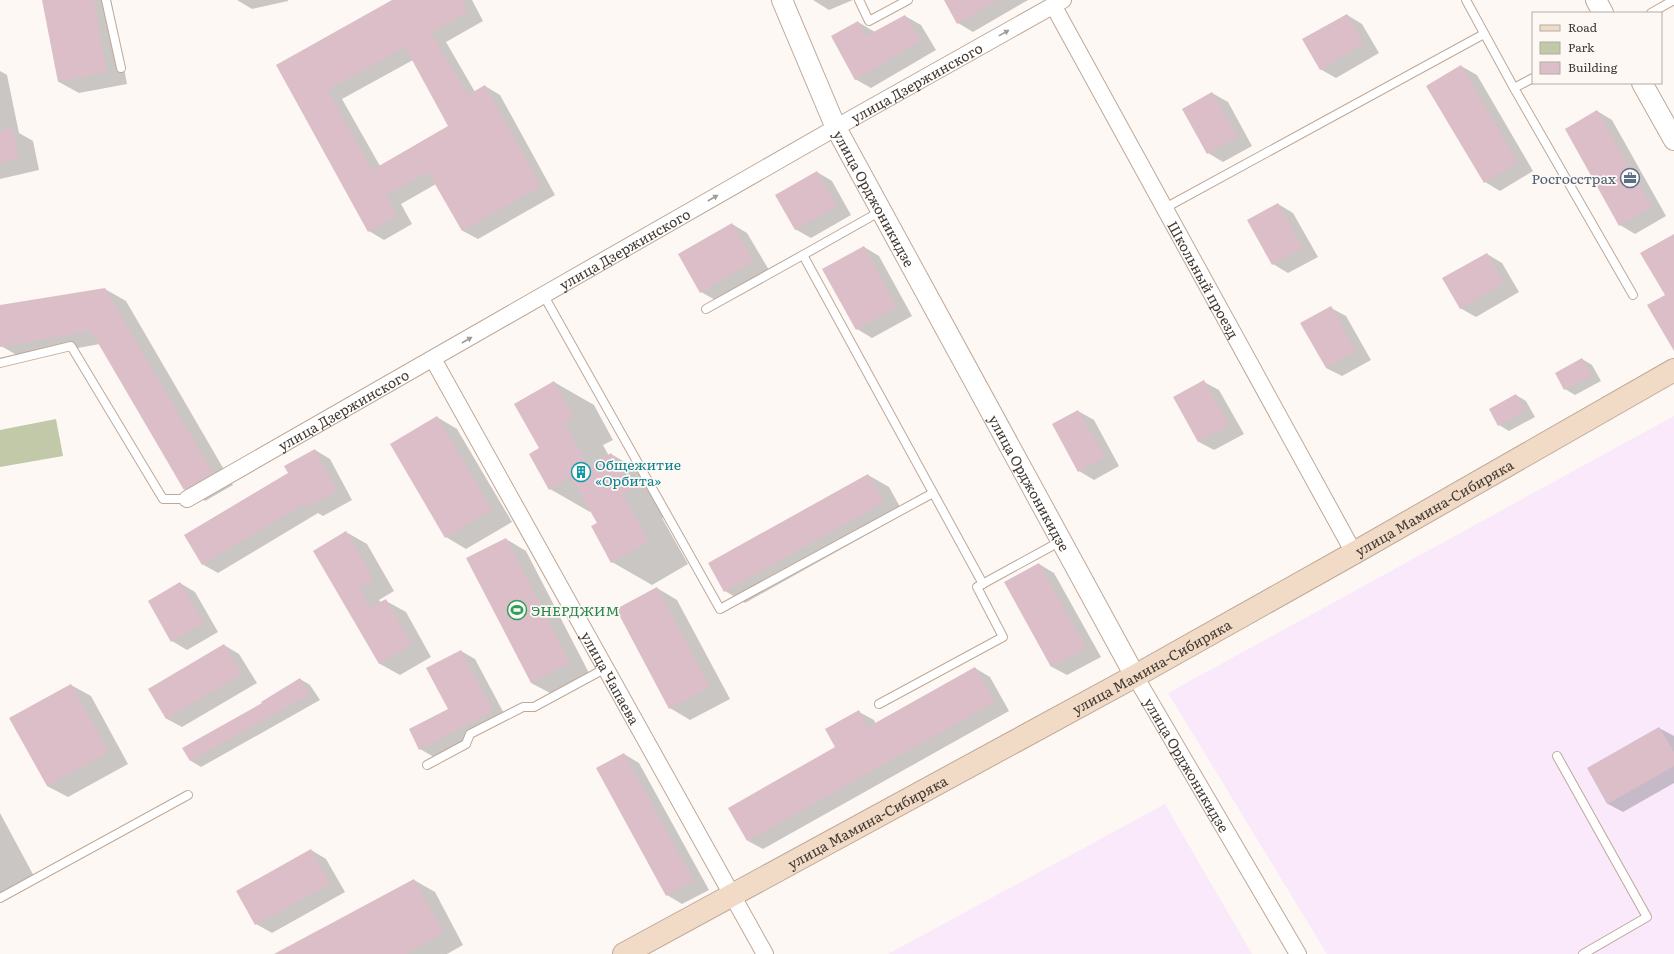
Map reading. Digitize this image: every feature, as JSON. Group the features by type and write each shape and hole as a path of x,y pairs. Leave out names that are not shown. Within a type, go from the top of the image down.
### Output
{"main road":[{"name":"улица Мамина-Сибиряка","path":"624,954 1134,676 1354,553 1674,370"}],"street":[{"name":"улица Орджоникидзе","path":"782,0 836,128 1134,676 1298,954"},
{"path":"1596,0 1602,12"},
{"name":"улица Дзержинского","path":"187,499 836,128 1058,3"},
{"name":"Школьный проезд","path":"1058,3 1165,208 1354,553"},
{"path":"1643,84 1674,140"},
{"name":"улица Чапаева","path":"433,359 765,954"}],"lane":[{"path":"106,0 121,68"},
{"path":"859,0 869,21 908,0"},
{"path":"1466,0 1514,88 1633,295"},
{"path":"1653,12 1674,0"},
{"path":"1165,208 1484,34"},
{"path":"1514,88 1532,79"},
{"path":"706,309 881,211"},
{"path":"802,255 983,584"},
{"path":"544,296 720,609 933,493"},
{"path":"0,363 71,346 163,499 187,499"},
{"path":"879,704 1003,637 977,587 1061,541"},
{"path":"427,765 466,744 470,734 523,706 534,707 606,668"},
{"path":"1557,756 1647,917 1583,954"},
{"path":"0,898 188,795"}],"shaded area":[{"path":"1674,416 1674,954 1327,954 1168,693"},
{"path":"1165,804 1252,954 888,954"}],"green space":[{"path":"56,419 63,456 0,467 0,430"}],"building":[{"path":"42,0 94,0 107,72 58,82"},
{"path":"392,0 462,0 468,12 431,33 468,95 485,85 541,186 462,231 428,172 386,195 397,216 368,232 276,65","holes":["405,47 448,126 372,170 328,90"]},
{"path":"944,0 998,0 957,24"},
{"path":"1347,14 1364,44 1320,70 1302,39"},
{"path":"905,15 921,41 855,80 831,36 858,21 866,36"},
{"path":"1461,65 1518,162 1484,183 1426,86"},
{"path":"1212,92 1238,137 1207,154 1182,109"},
{"path":"1597,110 1652,207 1619,226 1565,129"},
{"path":"13,128 19,159 0,163 0,131"},
{"path":"817,171 837,206 795,230 775,195"},
{"path":"1278,203 1303,248 1272,265 1247,220"},
{"path":"732,223 754,261 700,293 678,254"},
{"path":"1674,234 1674,351 1647,305 1665,295 1640,253"},
{"path":"864,246 897,307 856,330 822,269"},
{"path":"1487,253 1504,283 1460,309 1442,278"},
{"path":"105,288 213,473 184,490 91,331 0,347 0,305"},
{"path":"1331,306 1356,351 1326,368 1300,323"},
{"path":"1582,358 1592,375 1564,390 1555,373"},
{"path":"1204,380 1229,425 1198,442 1173,397"},
{"name":"Общежитие «Орбита»","path":"554,381 574,417 564,422 589,466 611,453 632,489 623,495 649,541 611,563 591,526 597,523 571,477 549,490 529,454 539,448 514,404"},
{"path":"1516,394 1525,411 1498,426 1489,409"},
{"path":"1078,410 1105,457 1078,472 1052,424"},
{"path":"437,416 492,510 445,538 390,444"},
{"path":"315,449 337,491 306,507 304,504 202,565 184,535 288,473 284,466"},
{"path":"868,474 884,502 724,592 708,563"},
{"path":"346,531 374,580 360,588 370,607 386,599 412,645 379,664 313,551"},
{"path":"506,538 570,663 531,683 466,558"},
{"path":"1039,563 1086,648 1051,667 1004,582"},
{"path":"180,582 204,623 171,642 148,601"},
{"path":"657,587 710,687 669,709 616,609"},
{"path":"224,644 242,674 166,719 148,689"},
{"path":"461,650 493,711 419,750 409,729 448,709 426,668"},
{"path":"975,667 995,702 747,841 728,808 835,747 825,729 859,710 868,727"},
{"path":"300,678 310,694 190,761 182,748 262,703 261,702"},
{"path":"71,684 109,752 47,786 9,718"},
{"path":"1659,727 1674,752 1674,766 1607,804 1587,768"},
{"path":"624,753 694,881 666,896 596,768"},
{"path":"311,849 330,884 255,925 236,891"},
{"path":"414,879 444,933 405,954 274,954"}],"place":[{"name":"Росгосстрах","path":"1630,178"},
{"name":"Общежитие «Орбита»","path":"581,472"},
{"name":"ЭНЕРДЖИМ","path":"517,610"}]}
